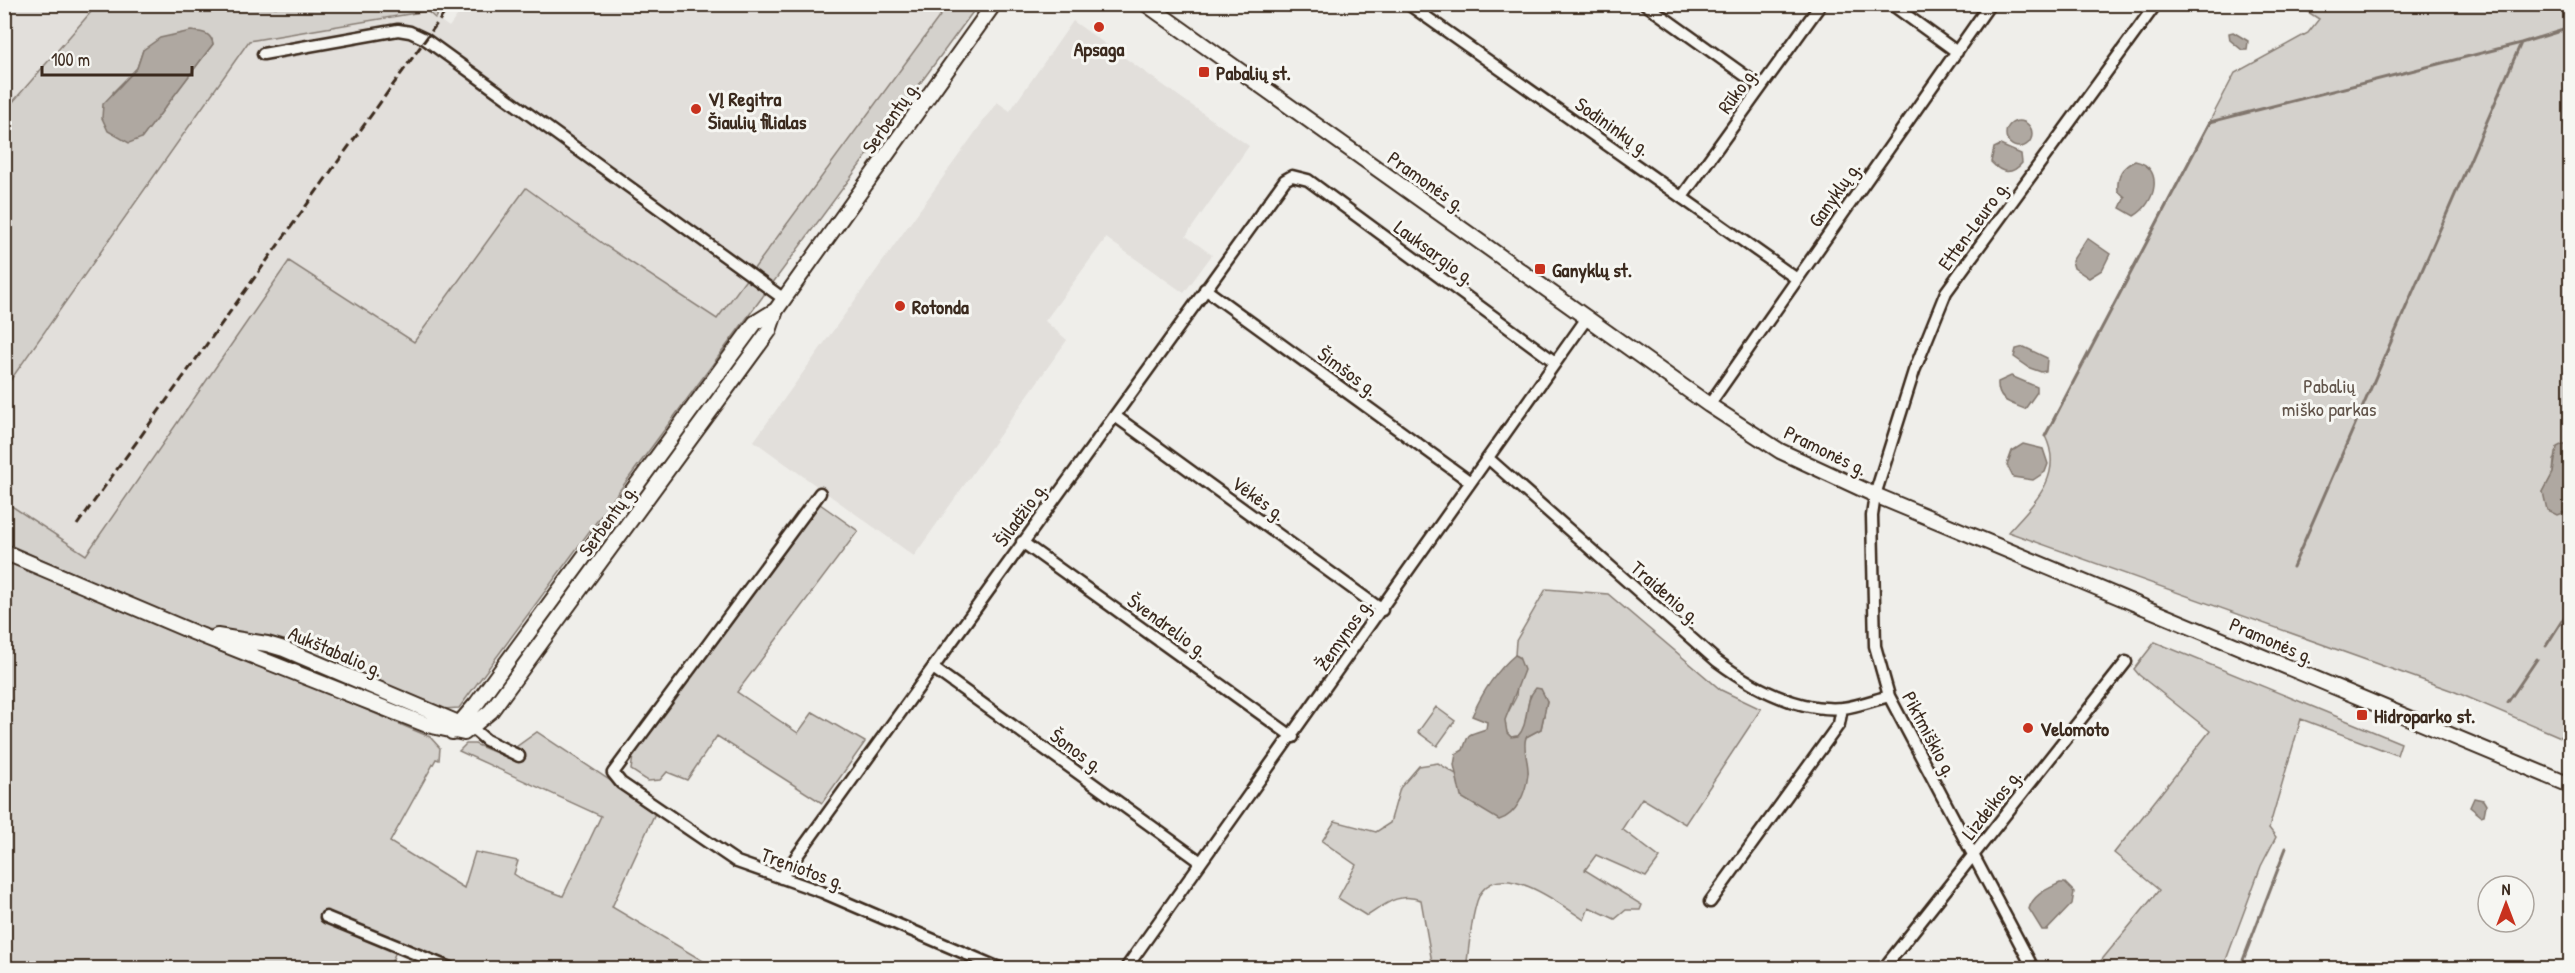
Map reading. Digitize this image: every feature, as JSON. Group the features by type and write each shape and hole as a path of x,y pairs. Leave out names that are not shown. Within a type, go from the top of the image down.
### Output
{"main road":[{"name":"Serbentų g.","path":"472,728 491,711 769,331 776,310 784,298 994,4"},
{"name":"Pramonės g.","path":"1151,6 1709,405 1780,450 1875,495 2571,784"},
{"name":"Serbentų g.","path":"454,727 484,693 755,323 776,310"},
{"name":"Aukštabalio g.","path":"4,552 195,633 267,644 284,649 454,727 472,728"}],"street":[{"name":"Sodininkų g.","path":"1408,4 1797,279"},
{"path":"1645,4 1761,87"},
{"name":"Rūko g.","path":"1682,197 1821,4"},
{"path":"1891,4 1957,52"},
{"name":"Ganyklų g.","path":"1709,405 1990,4"},
{"name":"Etten-Leuro g.","path":"1875,495 1914,371 1947,292 2156,4"},
{"path":"263,54 398,30 410,32 425,39 784,298"},
{"name":"Šiladžio g.","path":"781,878 1204,289 1285,180 1292,176"},
{"name":"Lauksargio g.","path":"1292,176 1308,180 1555,362"},
{"name":"Šimšos g.","path":"1204,289 1469,481"},
{"name":"Žemynos g.","path":"1126,969 1293,737 1469,481 1489,459 1587,318"},
{"name":"Vėkės g.","path":"1115,416 1382,610"},
{"name":"Traidenio g.","path":"1489,459 1717,661 1745,681 1797,702 1842,708 1889,696"},
{"name":"Treniotos g.","path":"820,493 613,773 621,783 730,858 750,868 822,892 999,969"},
{"name":"Piktmiškio g.","path":"1875,495 1872,516 1875,646 1889,696 2033,969"},
{"name":"Švendrelio g.","path":"1022,542 1293,737"},
{"name":"Lizdeikos g.","path":"1884,969 2126,662"},
{"name":"Šonos g.","path":"933,668 1201,862"},
{"path":"1710,902 1839,724 1842,708"},
{"path":"472,728 486,740 519,756"},
{"path":"326,917 450,969"}],"shaded area":[{"path":"5,5 97,5 5,111"},
{"path":"465,5 948,5 717,319 606,246 526,188 414,342 289,261 86,555 5,501 5,389 250,41 427,11 449,27"},
{"path":"1073,21 1249,146 1186,236 1212,255 1184,293 1106,238 1045,321 1067,340 914,556 754,441 997,102 1010,111"},
{"path":"191,31 208,35 213,44 142,138 129,143 108,131 102,118 103,104 137,68 143,50 160,38"},
{"path":"2233,32 2248,41 2247,50 2242,50 2230,40 2229,33"},
{"path":"2019,121 2028,125 2032,134 2028,143 2019,147 2010,143 2006,134 2010,125"},
{"path":"2000,145 2021,154 2022,163 2014,170 2003,171 1991,162 1994,148"},
{"path":"2135,161 2151,170 2154,186 2148,203 2134,216 2120,208 2125,197 2118,191 2118,186 2119,176 2123,169"},
{"path":"2087,238 2110,254 2102,270 2089,278 2074,268 2072,261"},
{"path":"2024,347 2047,358 2046,371 2041,372 2030,368 2014,357 2016,349"},
{"path":"2011,376 2037,387 2037,392 2025,409 2006,400 2000,393 1998,382"},
{"path":"2023,444 2043,449 2048,464 2045,472 2033,480 2013,477 2007,465 2012,451"},
{"path":"2570,444 2570,469 2566,473 2570,475 2570,510 2557,515 2547,510 2543,492 2553,473 2557,447"},
{"path":"1515,655 1519,657 1524,670 1505,720 1507,733 1511,737 1518,736 1522,731 1529,700 1536,688 1541,689 1547,701 1541,729 1526,737 1528,774 1523,795 1516,808 1499,820 1461,797 1454,765 1456,754 1463,750 1468,736 1486,729 1487,722 1472,716 1490,683"},
{"path":"2474,798 2483,800 2486,805 2484,815 2481,816 2470,807"},
{"path":"2060,883 2065,883 2074,892 2072,904 2047,930 2042,930 2029,909 2037,896"}],"green space":[{"path":"191,4 214,8 445,5 435,18 427,11 249,41 5,388 5,111 97,5","holes":["212,39 213,44 142,138 113,92 137,68 143,50"]},
{"path":"948,5 978,5 459,708 443,709 269,640 197,627 5,543 4,501 86,555 289,261 414,342 526,188 606,246 717,319"},
{"name":"Pabalių miško parkas","path":"2297,5 2570,5 2570,444 2554,460 2553,473 2543,492 2565,514 2570,510 2570,741 2453,691 2008,532 2036,500 2049,477 2050,450 2045,436 2235,73 2308,33 2319,19"},
{"path":"820,504 858,531 737,692 798,733 813,712 865,742 822,803 717,736 687,780 667,772 660,780 648,781 631,770 633,756"},
{"path":"4,555 430,737 440,748 439,760 436,759 390,842 464,888 475,852 518,861 514,874 526,882 563,896 601,816 459,751 466,744 475,744 511,759 516,747 537,732 656,811 612,907 715,968 465,968 400,942 389,968 5,968"},
{"path":"1546,589 1608,594 1721,690 1761,709 1685,824 1642,798 1622,829 1660,858 1646,877 1596,855 1585,870 1642,905 1640,910 1626,910 1615,919 1589,907 1584,920 1548,896 1519,883 1505,881 1492,883 1482,891 1476,906 1466,968 1433,968 1421,900 1406,897 1392,900 1367,916 1338,898 1356,865 1322,841 1335,821 1376,832 1390,823 1400,788 1419,766 1438,763 1456,774 1462,797 1528,773 1523,746 1526,737 1541,729 1547,701 1530,695 1524,729 1518,736 1511,737 1507,733 1504,720 1516,697 1519,657 1515,655 1516,641"},
{"path":"2155,642 2401,743 2397,755 2301,719 2269,828 2276,837 2261,866 2223,968 2095,968 2159,890 2114,853 2210,731 2134,669"},
{"path":"1436,707 1455,721 1437,746 1418,732"}],"waterway":[{"path":"2045,436 2210,122 2521,43 2570,28"},
{"path":"2293,567 2521,43"},
{"path":"2546,646 2570,608"},
{"path":"2508,702 2537,659"},
{"path":"2240,968 2286,848"}],"railway":[{"path":"77,525 451,4"}],"place":[{"name":"Apsaga","path":"1099,27"},
{"name":"Pabalių st.","path":"1204,72"},
{"name":"VĮ Regitra Šiaulių filialas","path":"696,109"},
{"name":"Ganyklų st.","path":"1540,269"},
{"name":"Rotonda","path":"900,306"},
{"name":"Hidroparko st.","path":"2362,715"},
{"name":"Velomoto","path":"2028,728"}]}
